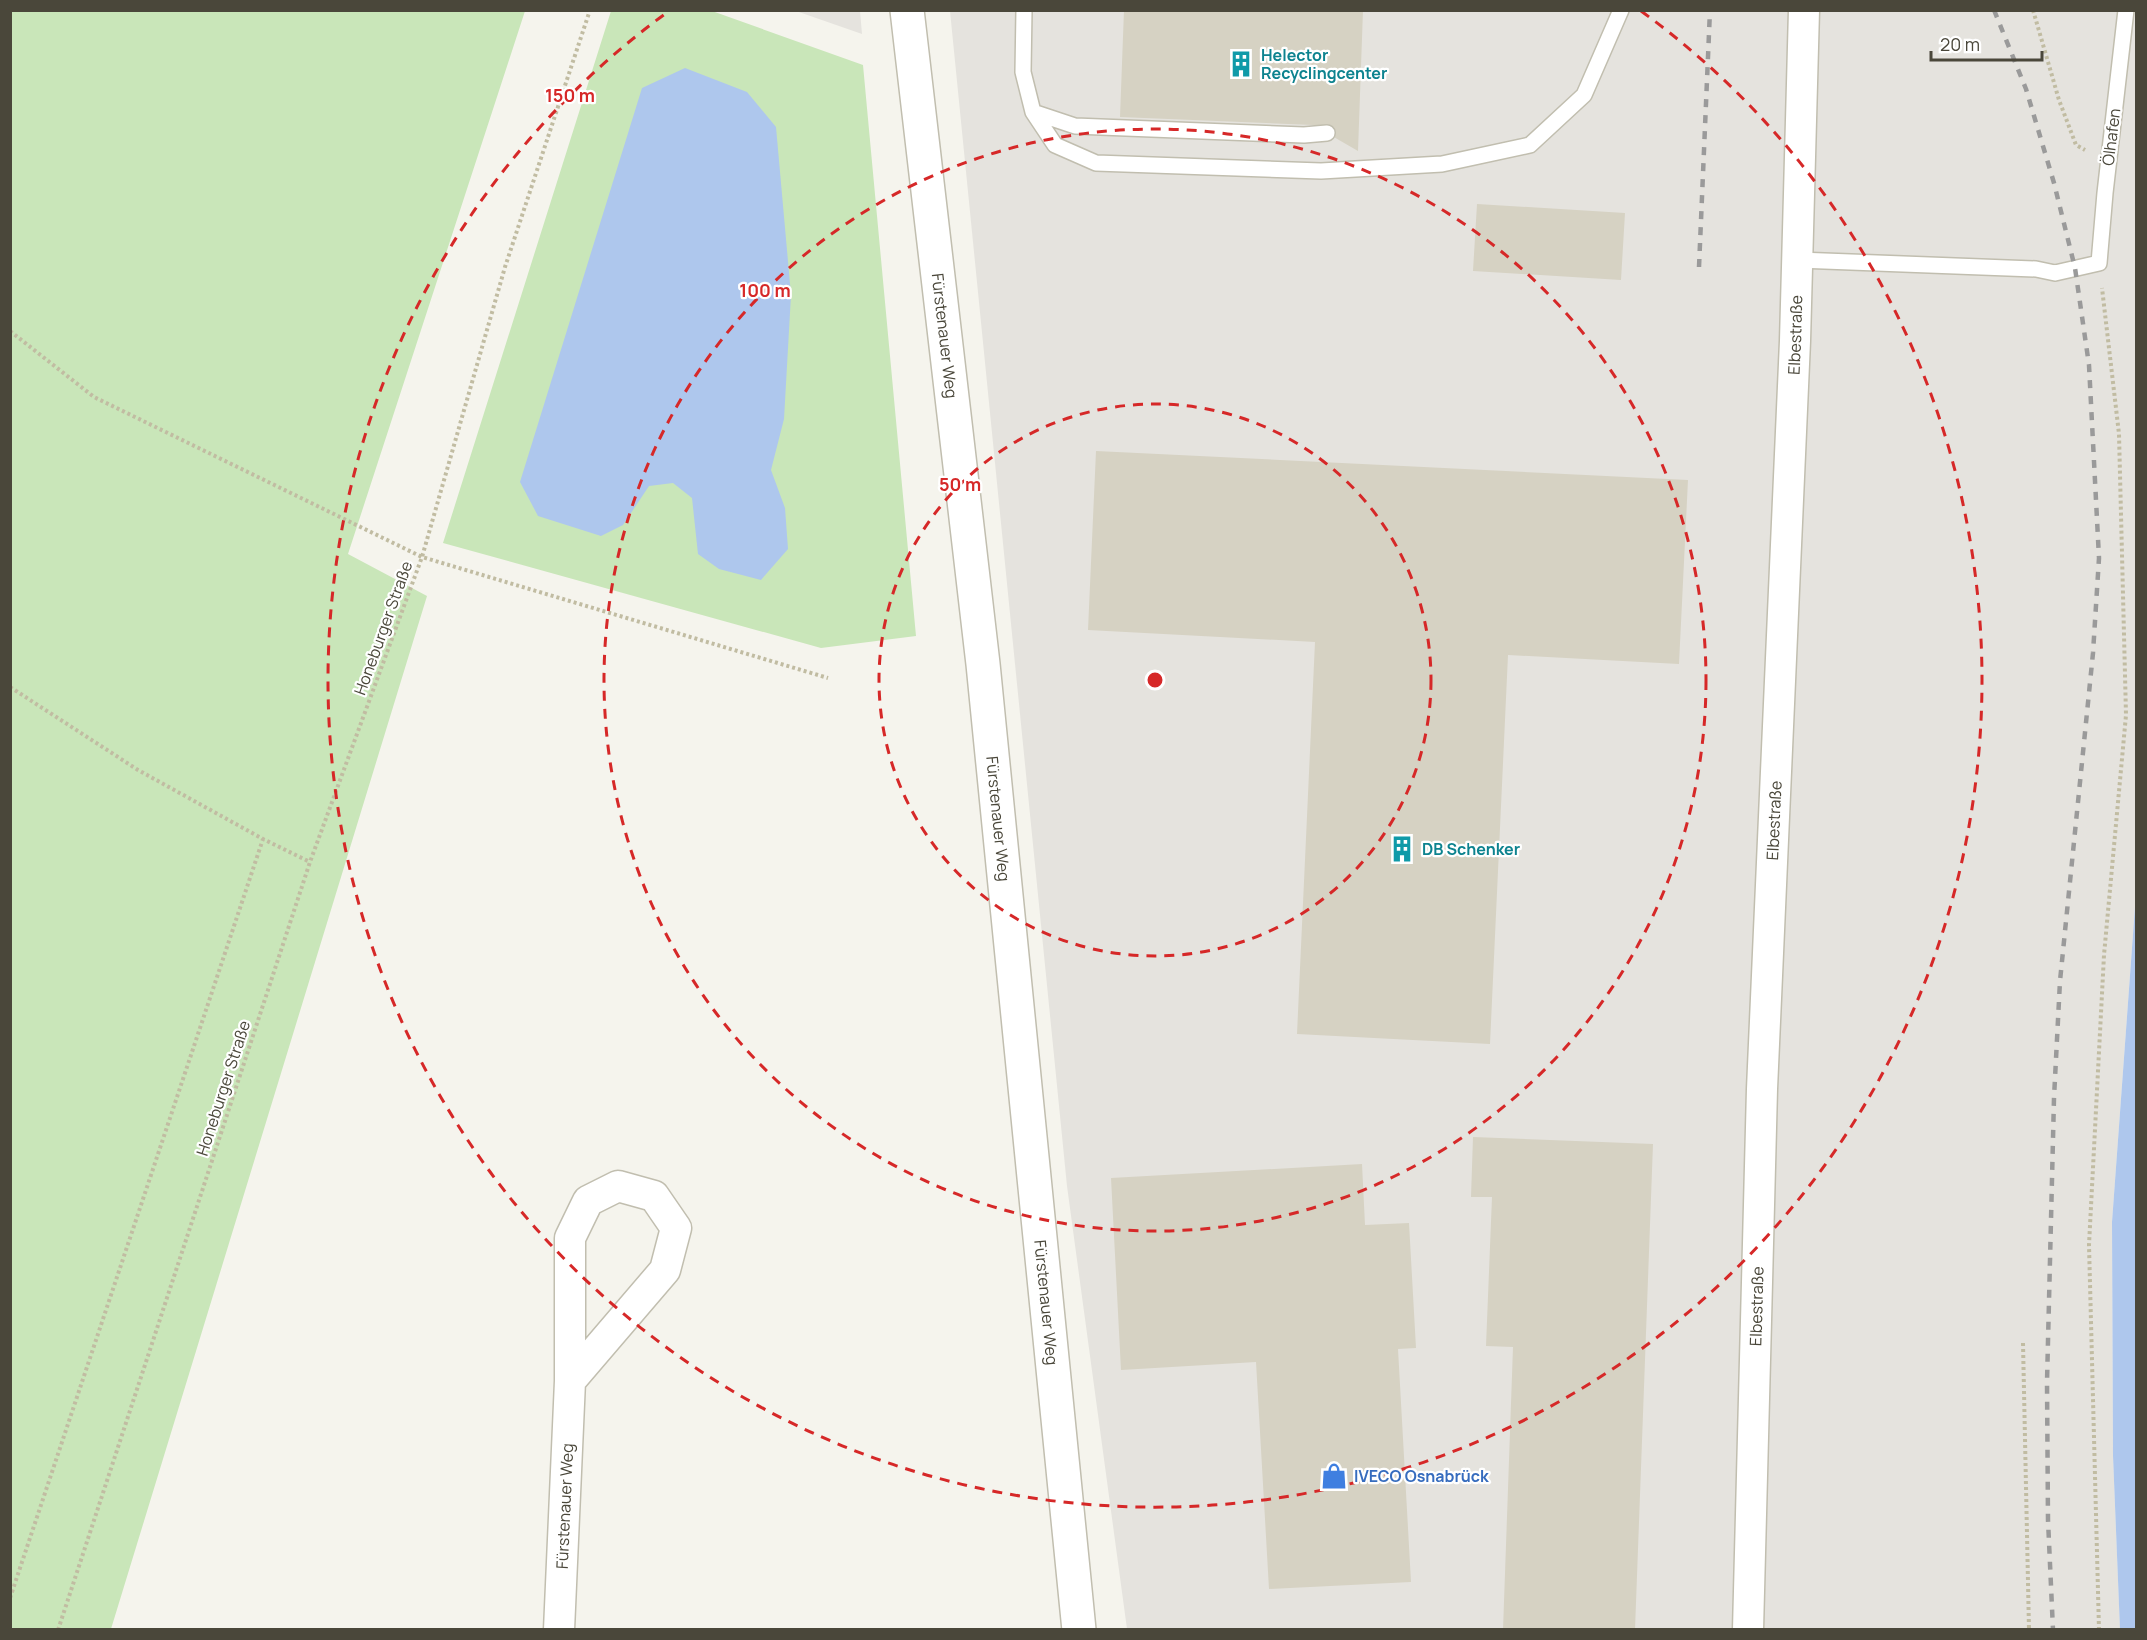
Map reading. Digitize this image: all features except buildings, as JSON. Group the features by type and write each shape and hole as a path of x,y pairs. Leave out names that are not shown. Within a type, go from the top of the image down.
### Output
{"street":[{"name":"Fürstenauer Weg","path":"907,10 983,664 1079,1629"},
{"name":"Elbestraße","path":"1748,1629 1762,1089 1798,261 1804,10"},
{"name":"Fürstenauer Weg","path":"560,1629 570,1380 570,1238 588,1201 618,1186 654,1196 676,1228 665,1270 570,1380"}],"lane":[{"path":"1024,10 1023,72 1033,112 1055,145 1096,163 1321,171 1442,164 1530,145 1584,95 1621,10"},
{"name":"Ölhafen","path":"2099,263 2126,10"},
{"path":"1033,112 1075,126 1304,135 1327,133"},
{"path":"1798,261 2036,269 2055,273 2099,263"}],"path":[{"name":"Honeburger Straße","path":"57,1629 310,862 422,557 506,267 590,10"},
{"path":"2033,10 2059,100 2076,145 2108,166"},
{"path":"2099,263 2119,434 2126,715 2104,956 2089,1245 2099,1629"},
{"path":"10,332 94,397 422,557 828,678"},
{"path":"10,687 138,770 262,839 310,862"},
{"path":"10,1598 262,839"},
{"path":"2024,1343 2029,1629"}],"shaded area":[{"path":"796,11 860,11 862,34"},
{"path":"950,11 2136,11 2136,893 2112,1222 2113,1456 2120,1629 1127,1629 1067,1186"}],"green space":[{"path":"11,10 525,11 348,554 427,596 111,1629 11,1629"},
{"path":"611,11 712,11 863,65 916,636 821,648 443,543"}],"water":[{"path":"685,68 747,92 776,127 791,295 784,419 771,470 785,508 788,549 761,580 719,569 698,554 692,498 673,483 649,486 623,525 601,536 538,516 520,482 642,88"},
{"path":"2136,893 2136,1629 2120,1630 2113,1456 2112,1222"}],"railway":[{"path":"1699,267 1710,10"},
{"path":"1994,10 2026,89 2054,183 2075,268 2089,365 2099,558 2093,653 2060,981 2054,1098 2047,1382 2048,1520 2053,1630"}],"place":[{"name":"Helector Recyclingcenter","path":"1241,64"},
{"name":"DB Schenker","path":"1402,849"},
{"name":"IVECO Osnabrück","path":"1334,1476"}]}
